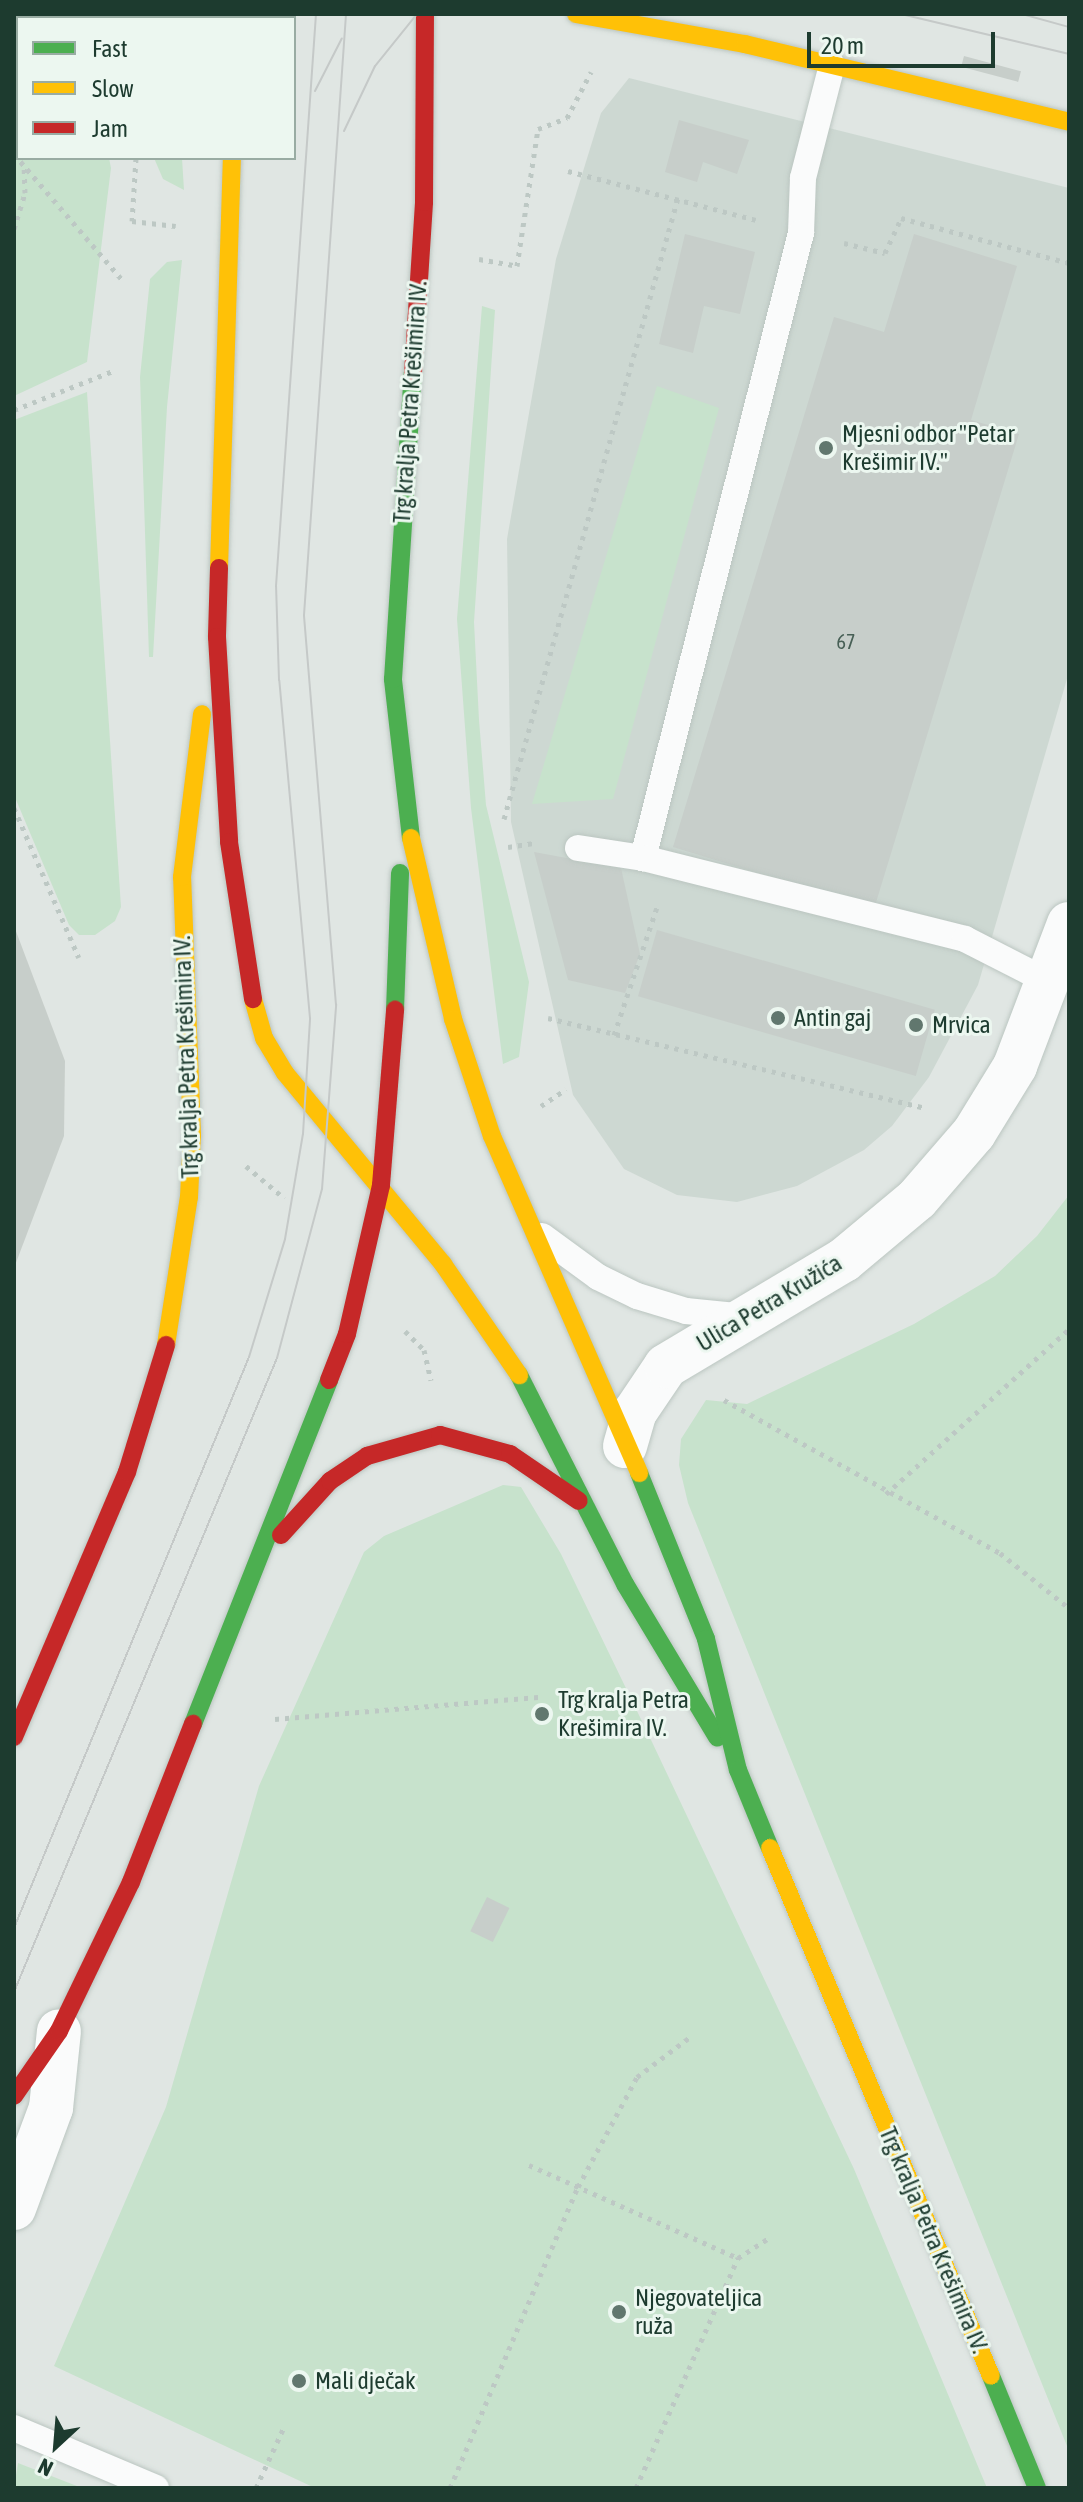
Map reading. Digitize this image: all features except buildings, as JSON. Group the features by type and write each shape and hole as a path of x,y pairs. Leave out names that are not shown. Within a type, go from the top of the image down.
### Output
{"main road":[{"name":"Trg kralja Petra Krešimira IV.","path":"14,2096 59,2031 131,1882 262,1559 347,1334 381,1185 397,990 402,790 393,679 395,604 423,215 425,14"},
{"path":"576,14 673,29 1069,122"},
{"name":"Trg kralja Petra Krešimira IV.","path":"232,160 217,637 229,842 253,1002 264,1038 285,1073 381,1185 516,1368 625,1584 738,1770 1037,2488"},
{"name":"Trg kralja Petra Krešimira IV.","path":"14,1737 127,1472 170,1334 184,1255 192,1135 182,947 184,847 197,738 217,637"},
{"name":"Trg kralja Petra Krešimira IV.","path":"402,790 453,1019 492,1136 706,1639 738,1770"},
{"path":"262,1559 330,1481 367,1456 440,1435 510,1454 586,1507"}],"street":[{"name":"Ulica Petra Kružića","path":"625,1446 635,1412 666,1366 844,1260 917,1199 974,1133 1015,1066 1069,924"},
{"path":"14,2208 51,2108 59,2031"}],"lane":[{"path":"643,858 801,233 803,178 832,65"},
{"path":"578,848 643,858 965,939 1049,982"},
{"path":"531,1227 598,1277 637,1296 686,1311 750,1317"},
{"path":"14,2428 156,2488"}],"path":[{"path":"479,259 517,266 538,129 567,118 589,81 594,60"},
{"path":"21,160 124,282"},
{"path":"136,160 132,221 182,227"},
{"path":"14,229 25,193 24,163"},
{"path":"568,171 604,179"},
{"path":"504,819 678,198"},
{"path":"14,410 113,371"},
{"path":"14,808 79,958"},
{"path":"614,1035 669,866"},
{"path":"548,1018 924,1108"},
{"path":"534,1111 566,1089"},
{"path":"234,1157 284,1198"},
{"path":"396,1321 424,1350 434,1392"},
{"path":"886,1494 1069,1329"},
{"path":"724,1400 886,1494 1000,1553 1069,1608"},
{"path":"275,1719 538,1697"},
{"path":"450,2488 578,2187 637,2077 690,2037"},
{"path":"529,2165 738,2258"},
{"path":"636,2488 738,2258 769,2238"},
{"path":"256,2488 284,2427"}],"shaded area":[{"path":"629,78 1069,188 1069,672 978,985 929,1077 892,1126 864,1150 797,1186 737,1202 677,1195 624,1169 573,1095 511,822 507,539 556,259 601,113"}],"green space":[{"path":"14,82 16,160 109,160 111,168 87,362 14,396"},
{"path":"155,160 182,160 184,190 163,179"},
{"path":"182,260 167,407 153,657 149,657 140,377 150,279 167,262"},
{"path":"482,306 495,310 474,622 479,720 486,805 529,982 519,1057 503,1064 471,808 457,619"},
{"path":"657,386 719,408 613,799 532,804"},
{"path":"87,392 121,907 115,921 95,935 79,935 69,925 14,795 14,420"},
{"path":"1069,1195 1069,2451 688,1503 679,1465 681,1439 706,1400 747,1404 914,1324 995,1276 1037,1236"},
{"path":"503,1485 521,1487 561,1554 652,1742 854,2169 987,2488 315,2488 54,2366 166,2107 259,1786 364,1552 384,1536"},
{"path":"18,2463 82,2488 14,2488"}],"tram line":[{"path":"14,1928 249,1357 285,1239 303,1134 310,1018 279,680 276,586 316,14"},
{"path":"14,1992 277,1358 322,1189 336,1005 304,615 346,14"},
{"path":"344,131 375,66 417,14"},
{"path":"901,14 1069,54"},
{"path":"1022,14 1069,27"},
{"path":"315,91 342,38"}],"traffic: fast":[{"path":"411,838 393,679 413,373"},
{"path":"395,1010 400,873"},
{"path":"519,1375 625,1584 717,1737"},
{"path":"193,1724 329,1380"},
{"path":"639,1473 706,1639 738,1770 770,1848"},
{"path":"991,2376 1037,2488"}],"traffic: slow":[{"path":"576,14 745,44 1069,122"},
{"path":"219,568 232,160"},
{"path":"166,1345 189,1197 192,1135 182,877 202,714"},
{"path":"411,838 453,1019 492,1136 639,1473"},
{"path":"253,999 264,1038 285,1073 443,1264 519,1375"},
{"path":"770,1848 991,2376"}],"traffic: jam":[{"path":"413,373 424,202 425,14"},
{"path":"219,568 217,637 229,842 253,999"},
{"path":"329,1380 347,1334 381,1185 395,1010"},
{"path":"14,1737 127,1472 166,1345"},
{"path":"281,1535 330,1481 367,1456 440,1435 510,1454 579,1501"},
{"path":"14,2096 59,2031 131,1882 193,1724"}],"place":[{"name":"Mjesni odbor \"Petar Krešimir IV.\"","path":"826,448"},
{"name":"Antin gaj","path":"778,1018"},
{"name":"Mrvica","path":"916,1025"},
{"name":"Trg kralja Petra Krešimira IV.","path":"542,1714"},
{"name":"Njegovateljica ruža","path":"619,2312"},
{"name":"Mali dječak","path":"299,2381"}]}
